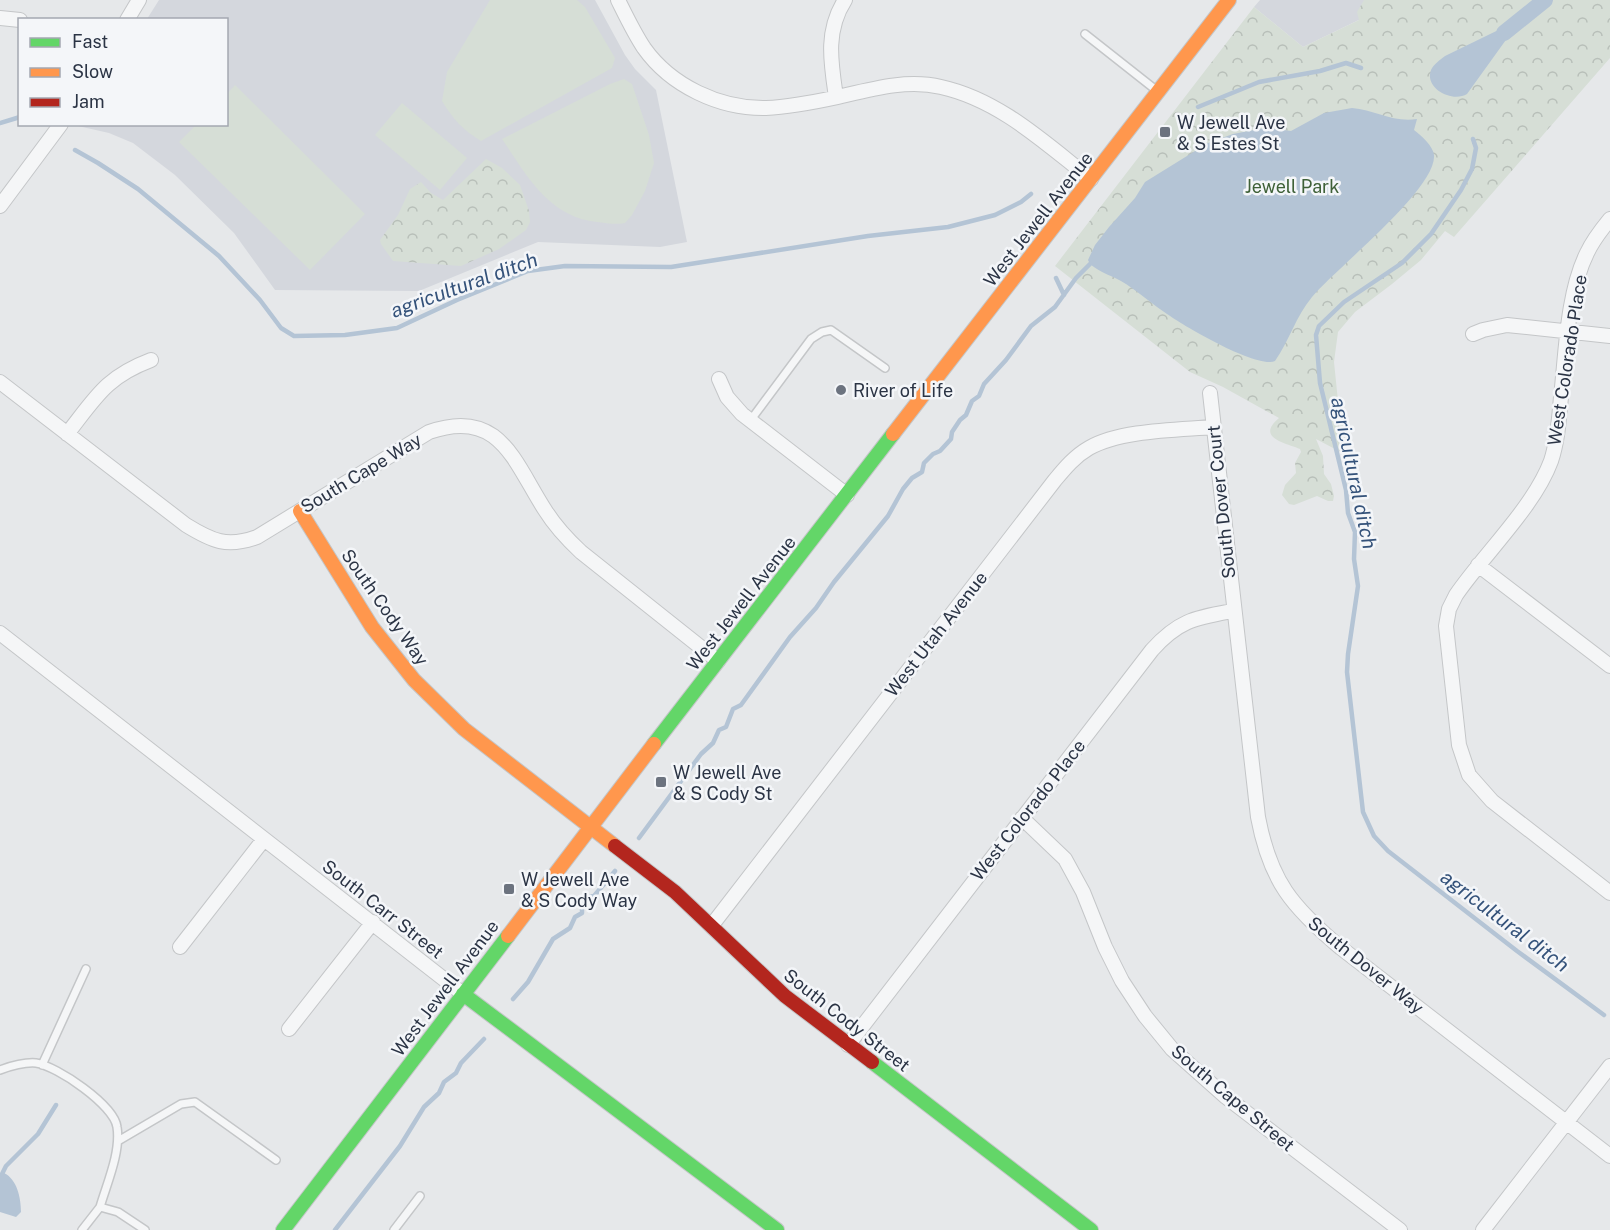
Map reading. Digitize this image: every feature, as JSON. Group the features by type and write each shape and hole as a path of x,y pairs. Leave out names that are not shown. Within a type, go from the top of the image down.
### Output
{"main road":[{"name":"West Jewell Avenue","path":"283,1230 718,661 1229,0"},
{"name":"South Cody Way","path":"300,511 378,634 413,680 464,729 591,827"},
{"name":"South Cody Street","path":"591,827 675,892 712,925 758,972 848,1045 1091,1230"},
{"name":"South Carr Street","path":"463,994 777,1230"}],"street":[{"path":"128,18 139,0"},
{"path":"618,0 638,38 657,63 677,80 702,94 730,104 764,108 790,106 899,85 928,85 959,92 1001,111 1092,179"},
{"path":"836,97 830,40 836,17 845,0"},
{"path":"0,18 18,20"},
{"path":"0,206 60,126"},
{"name":"West Colorado Place","path":"1610,219 1594,239 1581,267 1568,331 1558,430 1550,463 1527,503 1453,600 1447,615 1446,626 1461,755 1469,775 1483,793 1610,893"},
{"path":"1473,334 1507,325 1610,336"},
{"path":"67,434 113,379 151,360"},
{"path":"719,380 731,403 750,421 847,495"},
{"name":"South Cape Way","path":"0,382 182,521 213,540 235,543 257,537 429,432 451,425 480,430 496,438 509,450 546,511 581,552 718,661"},
{"name":"South Dover Court","path":"1210,393 1233,611"},
{"name":"West Utah Avenue","path":"712,925 1040,498 1071,462 1088,448 1114,437 1213,427"},
{"path":"1478,565 1610,666"},
{"name":"West Colorado Place","path":"848,1045 1162,639 1189,620 1233,611"},
{"name":"South Dover Way","path":"1233,611 1258,817 1264,848 1280,884 1300,911 1321,932 1565,1122"},
{"name":"South Carr Street","path":"0,633 463,994"},
{"name":"South Cape Street","path":"1022,818 1065,859 1083,892 1122,981 1145,1016 1172,1050 1226,1097 1400,1230"},
{"path":"180,947 264,839"},
{"path":"289,1029 373,922"},
{"path":"1484,1230 1610,1066"},
{"path":"1565,1122 1610,1156"}],"lane":[{"path":"1085,34 1159,92"},
{"path":"750,421 811,339 822,332 831,330 885,368"},
{"path":"42,1065 86,969"},
{"path":"0,1070 24,1064 42,1065 61,1074 102,1104 117,1123 118,1141 100,1207 82,1230"},
{"path":"118,1141 181,1104 195,1102 276,1160"},
{"path":"393,1230 420,1196"},
{"path":"100,1207 118,1212 145,1230"}],"shaded area":[{"path":"159,0 595,0 625,55 656,90 687,242 660,247 538,242 419,291 275,290 234,233 175,175 133,143 109,133 78,126 228,126 228,18 148,18"},
{"path":"1260,0 1400,0 1303,47 1254,7"}],"green space":[{"path":"490,0 577,0 585,7 615,58 612,68 481,141 459,124 442,101 447,72"},
{"name":"Jewell Park","path":"1364,0 1610,0 1610,58 1454,237 1445,231 1421,260 1355,312 1338,332 1334,362 1338,401 1354,459 1316,439 1323,456 1324,474 1331,484 1333,501 1317,496 1294,505 1289,504 1282,495 1285,485 1296,473 1295,463 1301,452 1300,449 1281,442 1271,435 1272,425 1279,418 1223,387 1190,372 1055,266 1254,7 1303,47 1359,20 1357,12"},
{"path":"624,79 632,84 649,135 654,163 645,191 625,223 580,219 552,203 541,192 502,139"},
{"path":"235,85 365,214 310,270 179,142 195,126 228,126 228,93"},
{"path":"402,103 467,158 440,190 375,135"},
{"path":"486,159 502,168 520,185 529,211 530,222 526,230 499,249 461,266 393,261 380,240 398,215 410,189 421,182 431,193 443,200"}],"water":[{"path":"1521,19 1467,94 1454,97 1435,88 1430,77 1431,70 1445,56"},
{"path":"1352,108 1392,118 1417,119 1414,130 1427,141 1434,155 1431,170 1403,207 1312,297 1301,312 1275,361 1266,362 1253,359 1204,336 1167,314 1126,284 1090,264 1088,260 1095,245 1135,198 1145,182 1208,143 1233,134 1259,129 1291,131 1324,113"},
{"path":"4,1173 15,1184 19,1195 21,1212 16,1217 0,1212 0,1174"}],"waterway":[{"path":"1504,33 1545,0"},
{"name":"agricultural ditch","path":"1198,107 1259,82 1320,71 1346,63 1361,68"},
{"name":"agricultural ditch","path":"0,123 18,118"},
{"name":"agricultural ditch","path":"1473,139 1476,148 1472,169 1461,190 1431,234 1402,263 1344,302 1319,326 1316,335 1320,383 1346,490 1348,513 1355,532 1354,559 1358,586 1347,672 1363,812 1374,836 1388,851 1604,1015"},
{"name":"agricultural ditch","path":"75,150 138,189 219,256 260,300 281,328 294,336 345,335 397,328 528,271 565,266 671,267 868,236 948,227 995,215 1021,202 1031,194"},
{"path":"639,838 701,754 713,743 719,730 726,727 733,709 741,705 790,637 816,608 834,582 888,516 903,489 912,478 922,472 924,463 951,439 952,432 966,415 972,401 979,396 984,384 1006,360 1031,326 1055,307 1076,278 1090,264"},
{"path":"1056,278 1064,295"},
{"path":"513,999 528,982 553,939 570,928 575,917 582,913 582,903 587,897 594,896 615,871"},
{"path":"335,1230 400,1146 424,1107 439,1093 444,1082 456,1073 461,1063 484,1039"},
{"path":"2,1174 6,1166 38,1134 56,1105"}],"traffic: fast":[{"path":"654,744 893,434"},
{"path":"283,1230 508,936"},
{"path":"463,994 777,1230"},
{"path":"872,1062 1091,1230"}],"traffic: slow":[{"path":"893,434 1229,0"},
{"path":"300,511 372,627 414,680 464,729 615,846"},
{"path":"508,936 654,744"}],"traffic: jam":[{"path":"615,846 675,892 785,996 872,1062"}],"place":[{"name":"W Jewell Ave & S Estes St","path":"1165,132"},
{"name":"River of Life","path":"841,390"},
{"name":"W Jewell Ave & S Cody St","path":"661,782"},
{"name":"W Jewell Ave & S Cody Way","path":"509,889"}]}
